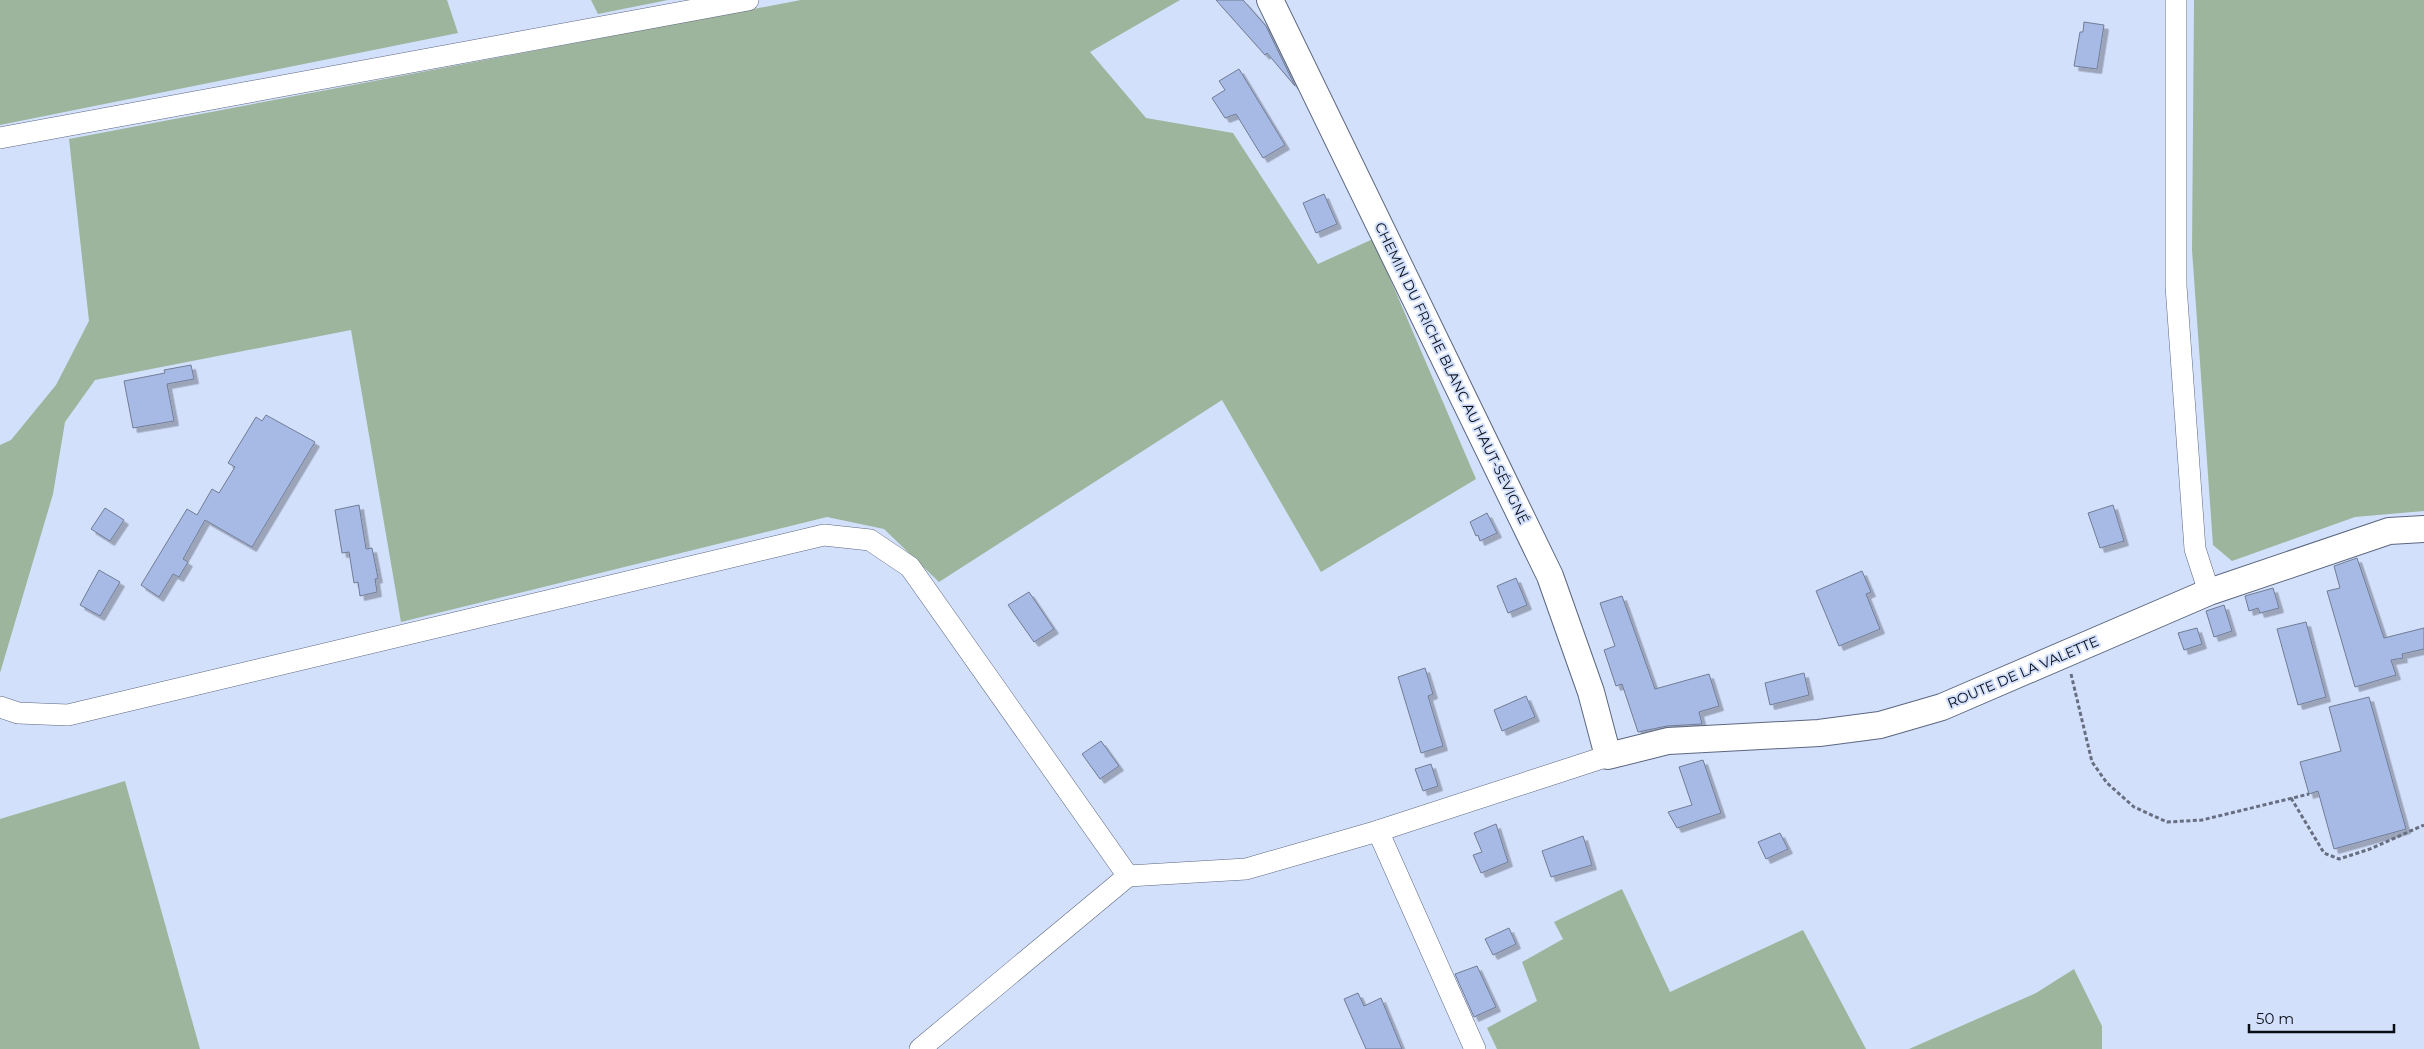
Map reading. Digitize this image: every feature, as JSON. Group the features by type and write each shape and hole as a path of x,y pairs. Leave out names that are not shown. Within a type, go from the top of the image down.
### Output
{"street":[{"path":"0,138 748,0"},
{"name":"CHEMIN DU FRICHE BLANC AU HAUT-SÉVIGNÉ","path":"1270,0 1550,576 1591,692 1608,756"},
{"path":"2176,0 2176,286 2195,549 2210,592"},
{"name":"ROUTE DE LA VALETTE","path":"1608,756 1668,741 1819,733 1880,725 1942,707 2210,592 2389,531 2424,529"},
{"path":"0,707 18,712 68,715 824,535 870,540 910,568 1128,876"},
{"path":"920,1049 1128,876 1246,869 1378,831 1608,756"},
{"path":"1378,831 1475,1049"}],"path":[{"path":"2067,652 2092,762 2107,782 2134,807 2167,822 2202,820 2309,794"},
{"path":"2291,798 2324,853 2339,859 2424,825"}],"green space":[{"path":"0,0 447,0 458,33 0,125"},
{"path":"591,0 668,0 598,14"},
{"path":"801,0 1180,0 1090,52 1146,118 1233,133 1318,264 1373,239 1476,479 1321,572 1222,400 939,582 884,529 827,517 401,622 351,330 95,380 65,422 53,494 0,673 0,445 11,440 56,385 89,321 69,139"},
{"path":"2194,0 2424,0 2424,511 2355,517 2232,561 2213,545 2192,250"},
{"path":"125,781 200,1049 0,1049 0,819"},
{"path":"1622,889 1670,992 1803,930 1866,1049 1497,1049 1487,1028 1537,1001 1522,962 1563,939 1554,922"},
{"path":"2074,969 2102,1026 2102,1049 1909,1049 2036,993"}],"building":[{"path":"1216,0 1243,0 1266,26 1295,86 1267,53 1265,55"},
{"path":"2084,22 2104,25 2097,69 2074,66 2080,32 2083,32"},
{"path":"1239,69 1285,145 1263,158 1236,114 1225,118 1212,98 1225,90 1219,81"},
{"path":"1324,194 1337,224 1316,233 1303,203"},
{"path":"191,365 194,379 167,384 174,421 133,428 124,381 165,373 164,370"},
{"path":"266,415 315,442 252,547 205,520 183,559 188,562 179,577 173,574 159,597 141,585 187,509 197,515 212,489 219,493 235,467 228,463 256,417 262,421"},
{"path":"359,505 366,549 372,548 378,578 375,579 377,592 360,596 358,582 354,583 349,552 342,553 335,510"},
{"path":"2113,505 2124,541 2100,548 2088,513"},
{"path":"105,508 124,520 110,541 91,529"},
{"path":"1487,513 1497,533 1480,541 1470,522"},
{"path":"2357,558 2384,638 2424,628 2424,649 2402,654 2403,658 2391,660 2396,675 2355,687 2327,591 2340,588 2334,566"},
{"path":"99,570 120,582 100,616 80,605"},
{"path":"1862,571 1871,592 1866,594 1880,629 1839,646 1816,591"},
{"path":"1516,578 1527,605 1508,613 1497,586"},
{"path":"2273,588 2279,608 2260,613 2258,608 2249,611 2245,596"},
{"path":"1029,592 1054,629 1034,642 1008,605"},
{"path":"1622,596 1655,689 1709,674 1719,706 1699,712 1702,724 1667,726 1638,732 1622,684 1616,686 1604,650 1615,646 1600,603"},
{"path":"2224,605 2232,631 2214,637 2206,611"},
{"path":"2306,622 2326,697 2298,705 2277,629"},
{"path":"2197,628 2202,644 2184,650 2178,633"},
{"path":"1425,668 1433,694 1428,696 1443,746 1421,753 1398,677"},
{"path":"1804,673 1809,695 1770,705 1765,683"},
{"path":"1526,696 1535,717 1502,731 1494,710"},
{"path":"2369,697 2406,829 2334,849 2318,791 2309,794 2300,762 2341,751 2329,707"},
{"path":"1101,741 1119,766 1100,779 1082,754"},
{"path":"1703,760 1721,813 1677,828 1668,812 1692,805 1679,767"},
{"path":"1431,764 1438,786 1423,791 1415,769"},
{"path":"1496,824 1508,862 1481,873 1473,855 1482,852 1474,833"},
{"path":"1780,833 1788,849 1766,859 1758,842"},
{"path":"1583,836 1592,865 1551,877 1542,851"},
{"path":"1509,928 1516,944 1493,955 1485,939"},
{"path":"1477,966 1496,1007 1474,1017 1455,974"},
{"path":"1358,993 1364,1006 1381,998 1402,1049 1366,1049 1344,999"}]}
